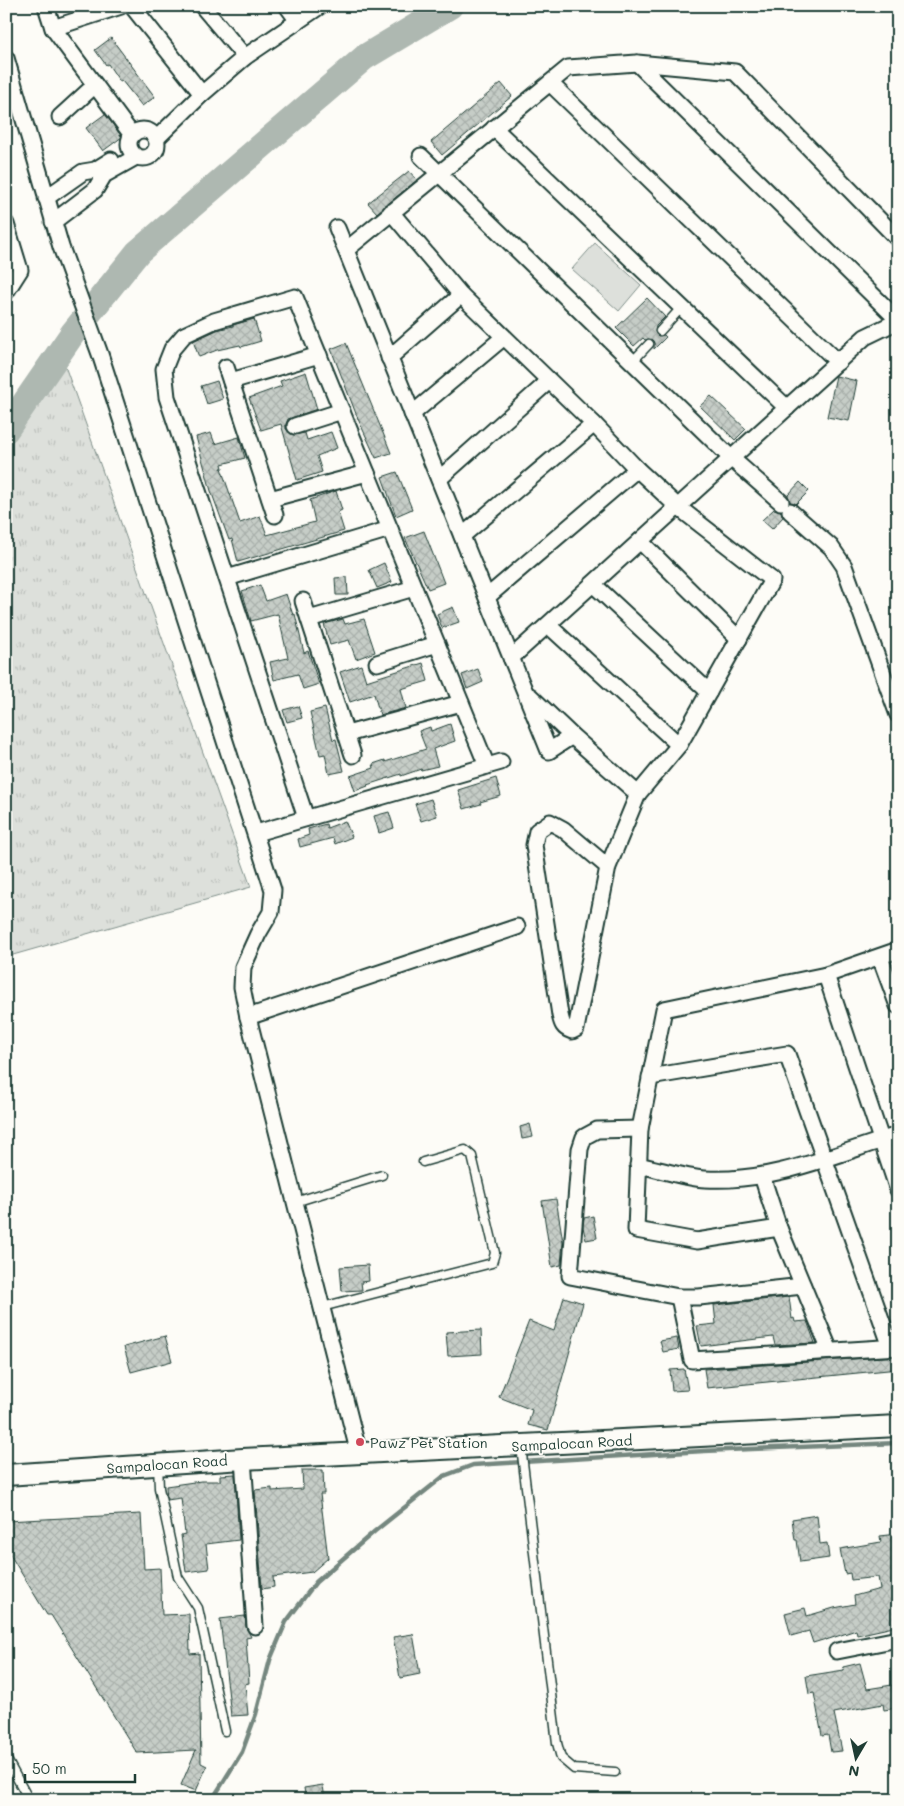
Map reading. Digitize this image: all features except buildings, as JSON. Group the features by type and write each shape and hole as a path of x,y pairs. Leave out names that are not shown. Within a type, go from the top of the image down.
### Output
{"main road":[{"name":"Sampalocan Road","path":"6,1475 243,1459 898,1426"}],"street":[{"path":"46,6 53,28 95,85 133,147 147,158 153,155 156,150 156,139 148,131 137,131 133,147 104,174 95,190 53,222"},
{"path":"53,28 121,6"},
{"path":"132,6 202,94"},
{"path":"202,6 245,57"},
{"path":"287,6 298,21"},
{"path":"156,139 202,94 245,57 320,6"},
{"path":"7,64 61,247 100,354 273,890 271,912 258,934 243,967 242,987 359,1454"},
{"path":"511,658 865,337 898,320 637,64"},
{"path":"346,250 568,68 637,64 735,72 898,239"},
{"path":"550,83 838,362"},
{"path":"60,117 95,85"},
{"path":"6,104 22,112"},
{"path":"494,128 787,408"},
{"path":"46,198 83,172 95,170 133,147"},
{"path":"421,156 731,458 831,547 844,566 898,715"},
{"path":"391,212 461,295 594,424 637,469 678,507 772,580 679,745 638,794 608,867 576,1029 572,1031 562,1025 560,1015 534,846 537,831 550,822 563,829 608,867"},
{"path":"6,224 11,255 20,270 6,292"},
{"path":"337,228 550,751 572,736"},
{"path":"389,358 461,295"},
{"path":"256,833 494,764 461,703 295,297 214,321 184,335 172,349 164,369 167,397 306,818"},
{"path":"412,414 504,337"},
{"path":"275,515 228,374 319,355"},
{"path":"438,479 549,381"},
{"path":"295,426 342,411"},
{"path":"462,536 594,424"},
{"path":"487,597 637,469"},
{"path":"270,499 367,473"},
{"path":"228,578 390,529"},
{"path":"640,541 739,638"},
{"path":"593,584 709,692"},
{"path":"309,619 414,588"},
{"path":"303,601 353,755"},
{"path":"548,624 679,745"},
{"path":"377,663 437,644"},
{"path":"526,692 572,736 638,794"},
{"path":"347,734 461,703"},
{"path":"248,1017 517,927"},
{"path":"779,1228 697,1241 636,1230 640,1129 664,1009 826,975 898,950"},
{"path":"880,956 898,1006"},
{"path":"826,975 898,1190"},
{"path":"650,1077 787,1054 824,1160 894,1347 692,1360 678,1297"},
{"path":"640,1129 597,1130 584,1137 580,1148 570,1276 678,1297 699,1297 803,1286"},
{"path":"638,1165 705,1179 762,1176 824,1160 898,1135"},
{"path":"762,1176 779,1228 830,1351"},
{"path":"243,1459 256,1626"},
{"path":"836,1651 898,1639"}],"lane":[{"path":"660,331 682,307"},
{"path":"632,362 648,344"},
{"path":"322,1307 492,1263 495,1253 472,1156 465,1150 423,1162"},
{"path":"295,1202 382,1175"},
{"path":"520,1446 557,1743 561,1758 574,1769 615,1772"},
{"path":"158,1465 159,1488 178,1577 198,1608 225,1731"},
{"path":"6,1758 30,1800"}],"green space":[{"path":"595,243 641,285 619,311 572,269"},
{"path":"60,352 251,887 6,957 6,430"}],"waterway":[{"path":"6,430 73,333 138,252 365,57 450,6"},
{"path":"212,1800 242,1752 256,1714 270,1660 286,1622 316,1582 375,1531 444,1476 473,1465 704,1451 898,1443"}],"place":[{"name":"Pawz Pet Station","path":"360,1442"}]}
